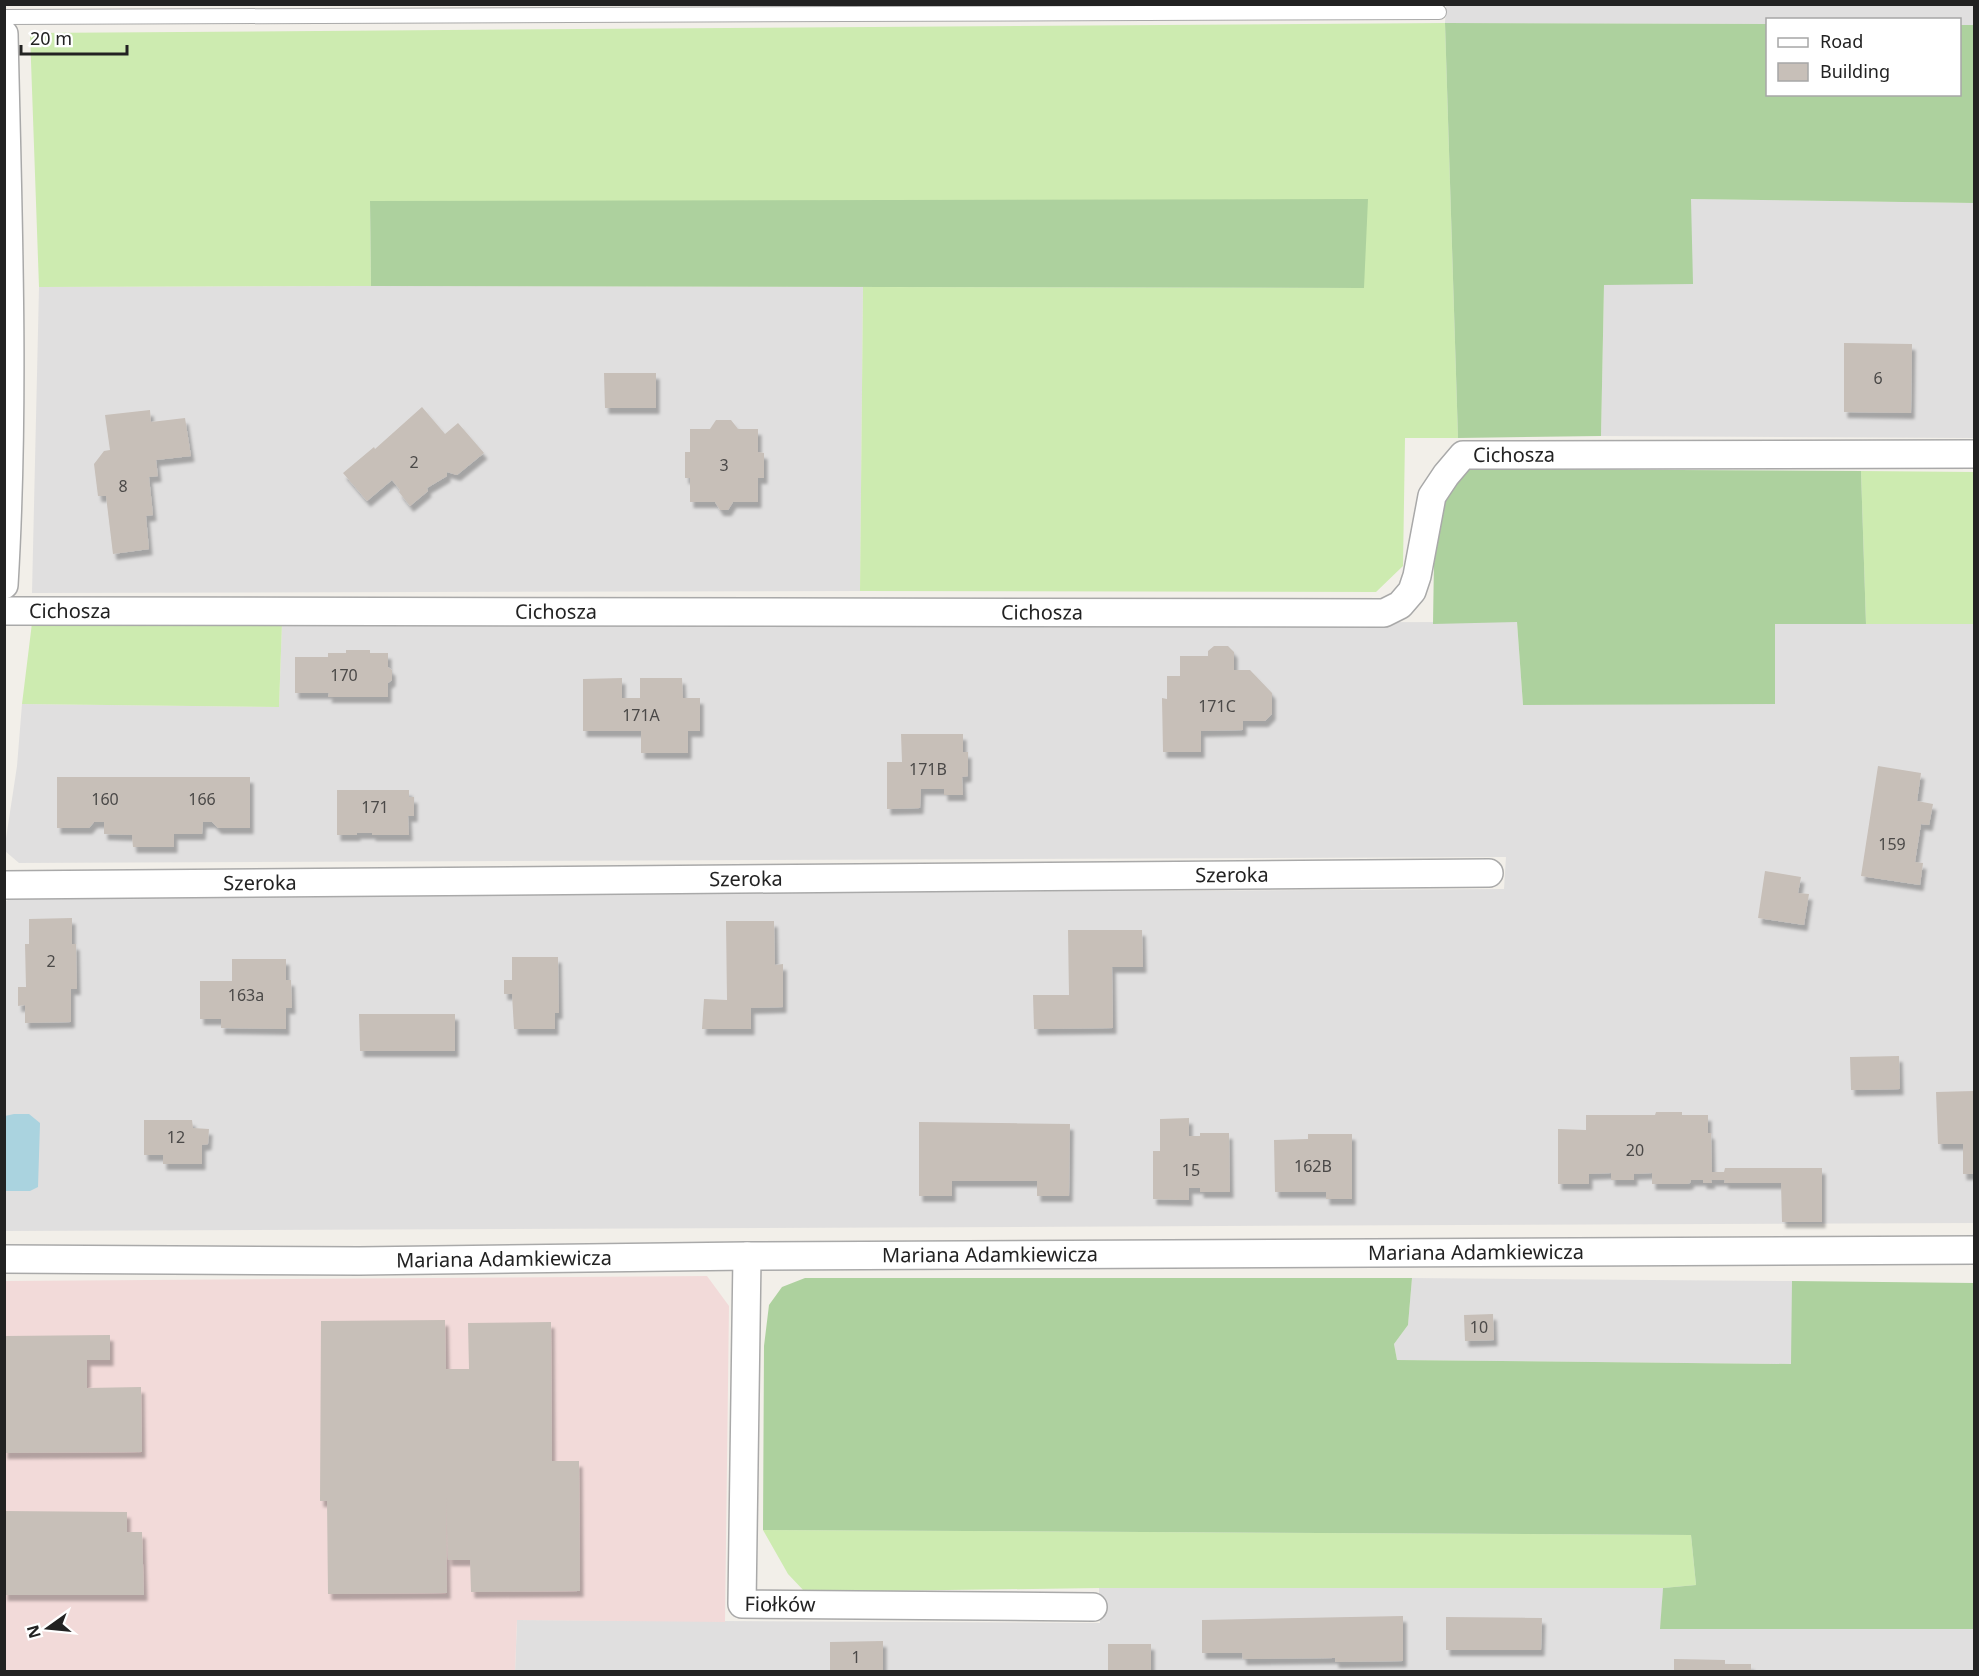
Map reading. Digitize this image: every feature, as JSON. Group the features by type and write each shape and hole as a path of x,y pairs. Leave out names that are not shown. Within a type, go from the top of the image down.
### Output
{"street":[{"path":"4,34 9,315 9,500 4,585"},
{"name":"Cichosza","path":"4,611 1384,613 1401,605 1412,591 1417,576 1432,496 1446,475 1464,455 1974,454"},
{"name":"Szeroka","path":"4,885 1490,873"},
{"name":"Mariana Adamkiewicza","path":"4,1259 360,1261 747,1256 1974,1250"},
{"name":"Fiołków","path":"747,1256 742,1604 1093,1606"}],"lane":[{"path":"4,17 1439,12"}],"shaded area":[{"path":"1446,4 1974,5 1974,25 1961,25 1961,18 1766,18 1766,24 1445,23"},
{"path":"1691,199 1974,203 1974,438 1601,436 1604,285"},
{"path":"39,287 863,287 860,591 32,593"},
{"path":"1517,622 1523,705 1775,703 1775,624 1974,624 1974,1223 5,1231 4,902 14,897 1504,889 1506,857 19,863 5,851 5,845 17,766 22,704 279,707 282,623"},
{"path":"707,1276 729,1306 725,1622 517,1620 515,1671 5,1671 4,1281"},
{"path":"1412,1278 1792,1281 1792,1364 1397,1360 1394,1344 1408,1325"},
{"path":"1099,1588 1663,1588 1661,1629 1974,1629 1974,1672 515,1672 517,1620 1100,1623"}],"green space":[{"path":"1445,23 1458,438 1405,438 1403,566 1376,592 860,591 863,287 1364,288 370,202 371,286 39,287 30,33"},
{"path":"1445,23 1766,24 1766,96 1961,96 1961,25 1974,25 1974,203 1691,199 1693,284 1604,285 1601,436 1458,438"},
{"path":"1368,199 1364,288 371,286 370,201"},
{"path":"1462,469 1861,471 1866,624 1775,624 1775,704 1523,705 1517,622 1433,624 1435,498"},
{"path":"1861,471 1974,472 1974,624 1866,624"},
{"path":"32,623 282,623 279,707 22,704"},
{"path":"805,1278 1412,1278 1408,1325 1394,1344 1397,1360 1791,1364 1792,1281 1974,1283 1974,1629 1660,1629 1663,1588 1696,1585 1691,1535 763,1530 764,1346 769,1305 782,1287"},
{"path":"763,1530 1691,1535 1696,1585 1663,1588 1099,1588 805,1592 788,1574"}],"water":[{"path":"29,1114 40,1123 38,1187 30,1191 5,1191 5,1116"}],"building":[{"path":"1844,343 1912,344 1911,413 1844,412"},
{"path":"604,373 656,373 656,408 605,408"},
{"path":"422,407 445,434 458,423 484,453 457,475 447,472 447,476 427,488 428,491 410,506 392,480 367,501 343,473 374,447 375,449"},
{"path":"150,410 151,422 185,418 191,456 156,460 158,476 149,477 153,515 146,516 149,549 113,554 106,496 98,496 94,464 104,451 110,450 105,415"},
{"path":"716,420 731,420 738,429 758,429 758,452 764,453 764,478 758,478 758,502 733,502 728,510 720,510 715,502 690,502 690,478 685,478 685,452 690,452 690,429 710,429"},
{"path":"1214,646 1228,646 1234,652 1234,670 1250,670 1272,693 1272,714 1265,721 1243,721 1243,730 1201,731 1201,752 1163,752 1162,698 1167,699 1167,676 1180,676 1180,656 1208,656 1208,651"},
{"path":"346,650 388,653 388,667 392,670 392,680 388,683 388,697 328,697 329,693 295,693 295,657 328,657 328,653 346,653"},
{"path":"622,678 622,698 640,698 640,678 682,678 683,698 700,698 700,731 688,731 688,753 641,753 641,731 583,731 583,679"},
{"path":"901,734 963,734 963,752 968,752 968,776 962,777 963,795 944,795 944,789 921,789 920,808 887,809 887,762 902,762"},
{"path":"1878,766 1921,773 1917,801 1933,804 1929,825 1921,824 1915,862 1923,863 1920,885 1861,876"},
{"path":"57,777 250,777 250,828 218,828 212,822 203,822 202,834 174,834 174,847 133,847 132,835 104,834 104,822 94,822 89,828 57,828"},
{"path":"337,790 409,790 409,797 414,797 414,816 408,816 409,835 357,833 357,835 337,835"},
{"path":"1765,871 1801,877 1798,893 1809,894 1804,925 1758,918"},
{"path":"72,918 72,944 76,944 77,989 71,989 71,1022 25,1023 25,1005 18,1006 18,987 26,987 25,944 29,944 29,919"},
{"path":"726,921 774,921 775,965 783,964 783,1007 751,1008 751,1029 702,1029 704,999 727,1000"},
{"path":"1068,930 1142,930 1143,967 1112,967 1113,1028 1034,1029 1033,995 1069,995"},
{"path":"512,957 558,957 559,1013 555,1013 555,1029 514,1029 512,994 504,994 504,980 512,980"},
{"path":"232,959 286,959 286,980 291,980 292,1008 286,1008 286,1029 221,1028 221,1019 200,1019 200,981 232,981"},
{"path":"359,1014 455,1014 455,1051 360,1051"},
{"path":"1899,1056 1900,1089 1851,1090 1850,1057"},
{"path":"1974,1091 1974,1174 1963,1174 1963,1144 1938,1144 1936,1092"},
{"path":"1656,1112 1708,1115 1712,1172 1724,1172 1725,1168 1822,1168 1822,1222 1782,1222 1781,1183 1724,1183 1725,1180 1711,1180 1712,1183 1703,1183 1703,1180 1691,1180 1687,1184 1652,1184 1652,1173 1634,1174 1634,1180 1611,1180 1611,1173 1589,1174 1589,1184 1558,1184 1558,1129 1586,1130 1586,1115 1655,1115"},
{"path":"1189,1118 1189,1136 1200,1136 1200,1133 1229,1133 1230,1192 1200,1192 1200,1188 1189,1188 1189,1200 1153,1199 1153,1151 1160,1151 1160,1119"},
{"path":"144,1120 192,1120 193,1128 209,1129 208,1144 202,1145 202,1164 163,1164 163,1155 144,1155"},
{"path":"919,1122 1070,1124 1069,1196 1037,1196 1037,1181 952,1181 952,1196 919,1196"},
{"path":"1308,1134 1352,1134 1352,1199 1326,1199 1326,1192 1275,1192 1274,1140 1308,1139"},
{"path":"1493,1314 1494,1340 1465,1341 1464,1315"},
{"path":"445,1320 446,1369 469,1369 468,1323 551,1322 552,1461 579,1461 580,1591 471,1592 470,1560 448,1560 446,1497 447,1593 328,1594 327,1501 320,1501 321,1321"},
{"path":"110,1335 110,1360 87,1360 87,1388 141,1387 142,1452 4,1453 4,1336"},
{"path":"4,1511 127,1512 127,1532 142,1532 144,1595 4,1595"},
{"path":"1403,1616 1403,1661 1335,1662 1335,1658 1243,1659 1242,1653 1202,1653 1202,1620"},
{"path":"1446,1617 1542,1618 1541,1650 1446,1650"},
{"path":"883,1641 883,1672 830,1672 830,1642"},
{"path":"1108,1644 1151,1644 1151,1672 1108,1672"},
{"path":"1674,1659 1725,1660 1725,1664 1751,1664 1751,1672 1674,1672"}]}
